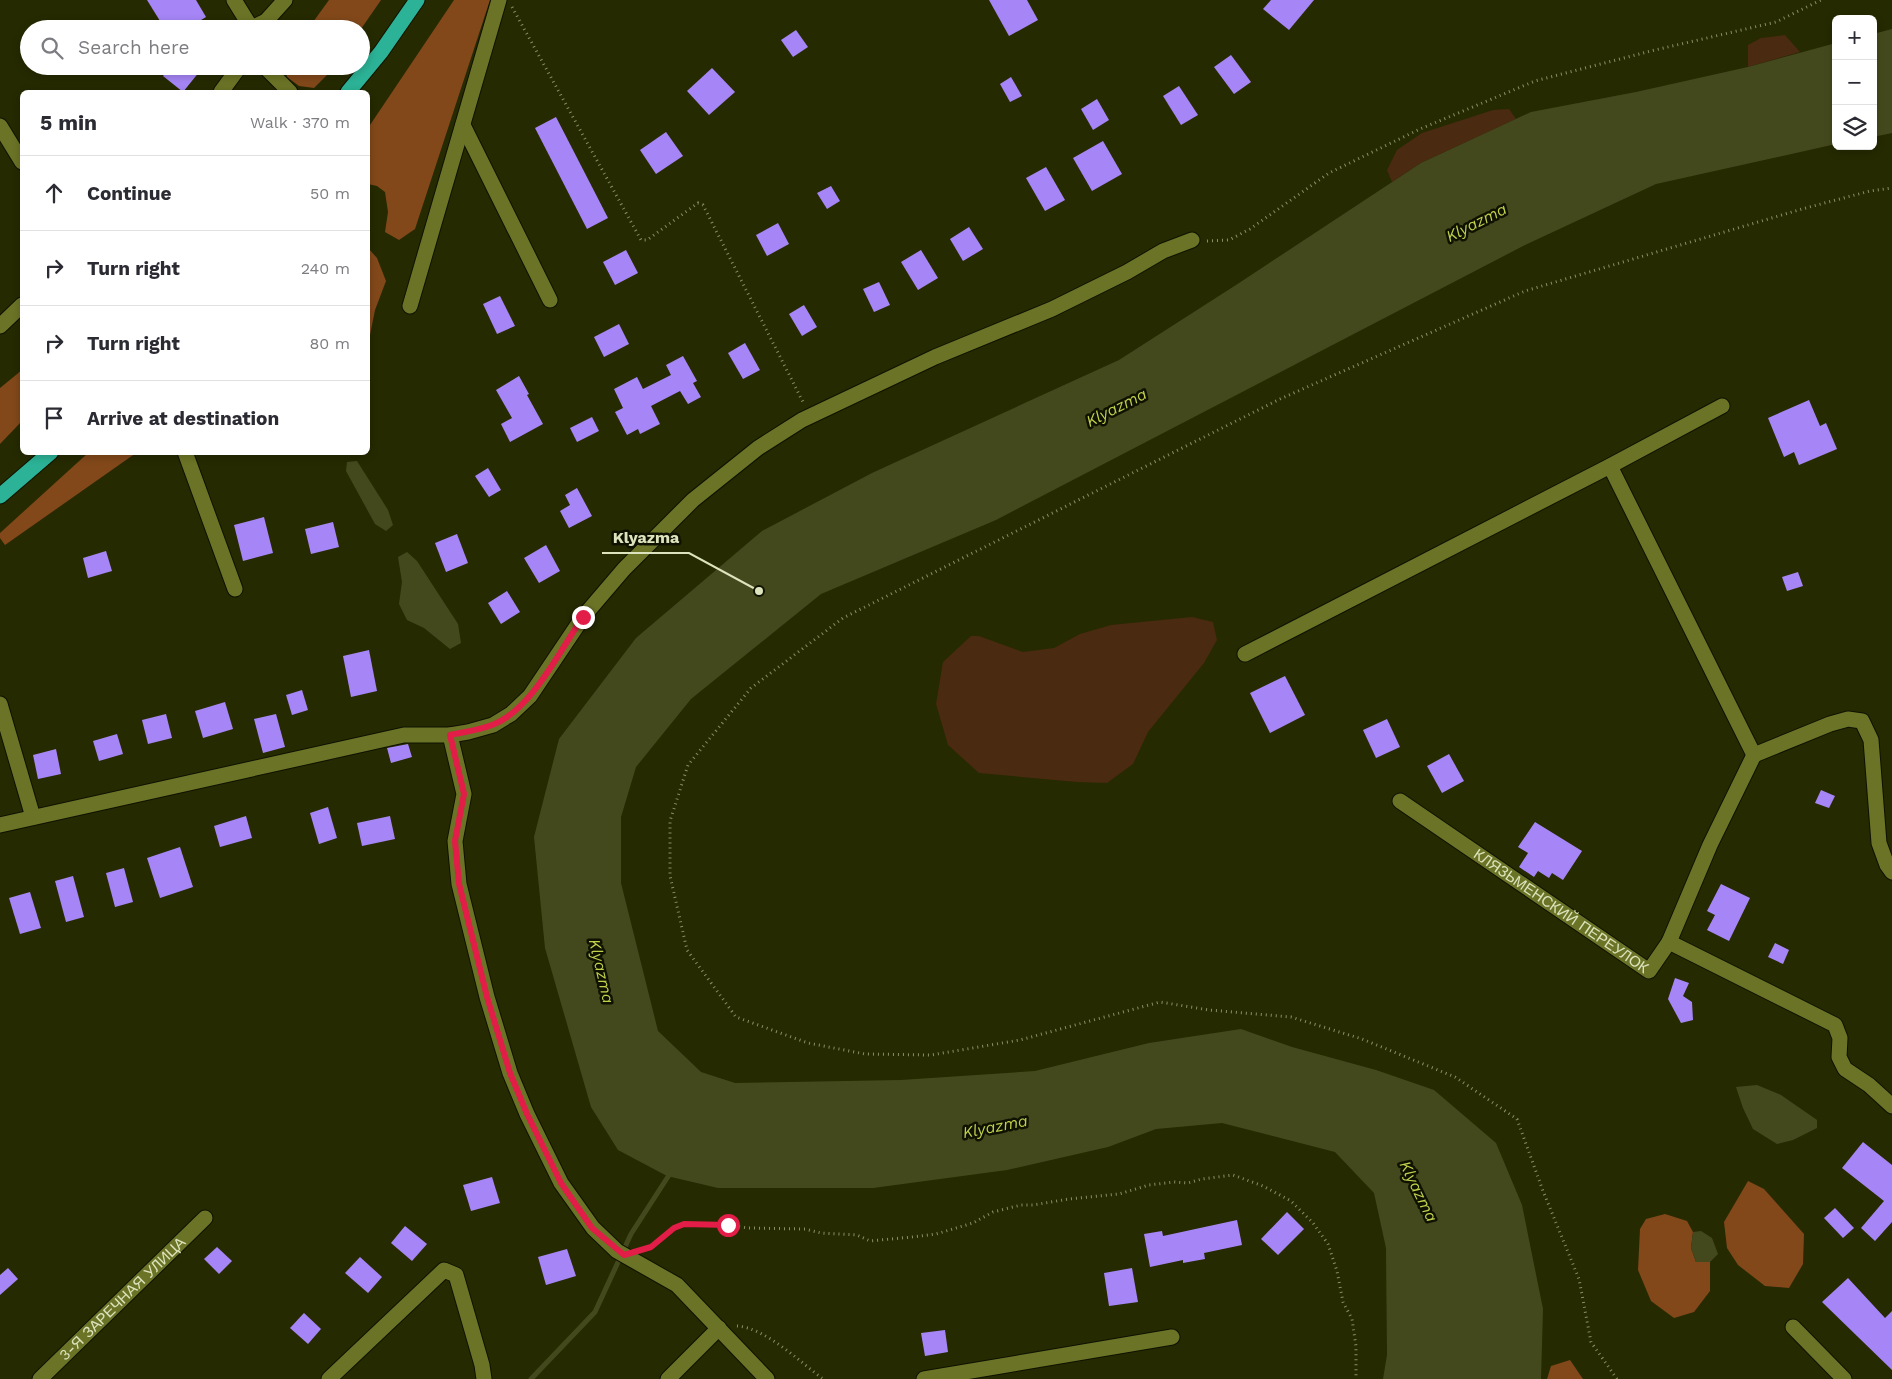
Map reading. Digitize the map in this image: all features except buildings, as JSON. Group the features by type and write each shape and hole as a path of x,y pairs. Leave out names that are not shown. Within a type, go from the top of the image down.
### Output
{"highway":[{"path":"370,65 417,0"},
{"path":"350,90 362,75"},
{"path":"0,496 48,455"}],"street":[{"path":"234,0 247,20"},
{"path":"267,20 285,0"},
{"path":"410,306 499,0"},
{"path":"222,90 233,75"},
{"path":"273,75 288,90"},
{"path":"463,125 550,300"},
{"path":"0,126 20,159"},
{"path":"0,825 404,735 450,735 493,725 511,714 530,696 583,617 624,569 699,495 758,448 810,417 935,357 1052,309 1127,272 1164,251 1192,240"},
{"path":"0,326 20,307"},
{"path":"1245,654 1610,466 1722,406"},
{"path":"187,455 235,589"},
{"path":"1610,466 1754,755"},
{"path":"0,704 34,817"},
{"path":"1892,872 1887,865 1879,843 1871,740 1862,721 1848,719 1830,724 1754,755 1710,845 1669,942 1835,1025 1840,1038 1839,1057 1845,1069 1868,1085 1892,1106"},
{"path":"450,735 464,794 455,841 459,884 487,997 510,1073 527,1114 561,1183 592,1228 621,1254 677,1285 767,1379"},
{"name":"КЛЯЗЬМЕНСКИЙ ПЕРЕУЛОК","path":"1400,801 1649,972 1669,942"},
{"name":"3-Я ЗАРЕЧНАЯ УЛИЦА","path":"40,1379 206,1218"},
{"path":"329,1379 444,1270 456,1275 482,1365 484,1379"},
{"path":"1793,1326 1844,1379"},
{"path":"668,1379 719,1328"},
{"path":"924,1379 1172,1337"}],"path":[{"path":"508,0 641,240 647,240 698,204 704,205 810,417"},
{"path":"1192,240 1230,240 1250,230 1329,173 1420,129 1535,81 1655,50 1776,22 1821,0"},
{"path":"1617,1379 1592,1342 1579,1279 1543,1190 1517,1118 1455,1077 1362,1039 1290,1018 1210,1010 1160,1002 1020,1040 931,1054 865,1054 808,1043 736,1018 687,950 670,876 670,821 688,765 751,688 843,618 1280,399 1525,291 1802,209 1870,191 1892,188"},
{"path":"621,1254 651,1247 674,1228 684,1224 805,1229 821,1233 856,1235 870,1241 936,1234 973,1222 993,1212 1021,1205 1118,1194 1149,1186 1174,1182 1188,1183 1233,1175 1263,1186 1291,1201 1313,1223 1328,1244 1343,1302 1352,1319 1356,1346 1356,1379"},
{"path":"719,1328 727,1326 745,1327 768,1337 823,1379"}],"shaded area":[{"path":"329,0 381,0 367,20 315,20"},
{"path":"454,0 490,0 415,229 399,240 385,232 388,212 385,192 377,186 370,184 370,125"},
{"path":"1785,35 1800,52 1748,67 1748,45 1761,38"},
{"path":"287,75 327,75 314,88 299,86"},
{"path":"1509,109 1516,119 1421,163 1392,182 1387,170 1397,150 1422,133 1493,110"},
{"path":"370,250 377,258 386,281 375,310 370,335"},
{"path":"20,372 20,423 0,444 0,388"},
{"path":"86,455 133,455 5,545 0,538 0,533"},
{"path":"1192,617 1213,622 1217,640 1204,663 1148,732 1133,764 1107,783 979,773 948,745 936,704 943,662 971,636 979,636 1023,652 1054,648 1080,634 1111,625"},
{"path":"1748,1181 1764,1189 1804,1234 1803,1264 1789,1288 1765,1286 1738,1265 1727,1248 1724,1222"},
{"path":"1665,1214 1687,1221 1693,1232 1691,1248 1696,1262 1710,1262 1710,1291 1694,1312 1674,1318 1651,1301 1638,1270 1640,1229 1646,1219"},
{"path":"1570,1360 1583,1379 1547,1379 1551,1366"}],"water":[{"path":"1892,29 1892,133 1877,136 1877,60 1877,33"},
{"path":"1832,44 1832,145 1656,184 1525,245 996,520 821,594 691,699 636,767 621,817 621,883 658,1031 701,1072 735,1083 901,1080 1035,1071 1149,1043 1241,1029 1292,1047 1376,1070 1434,1090 1496,1143 1522,1205 1543,1309 1541,1379 1383,1379 1387,1355 1386,1248 1374,1193 1335,1152 1222,1123 1156,1129 1108,1147 1007,1170 873,1188 718,1188 667,1176 618,1150 591,1107 545,948 534,837 559,739 636,638 762,531 872,473 1119,360 1421,163 1531,112 1636,92 1748,67"},
{"path":"357,461 388,510 393,525 386,531 375,524 346,471 347,462"},
{"path":"407,552 417,561 458,624 461,643 450,649 424,628 407,620 399,604 402,582 398,557"},
{"path":"1757,1085 1781,1095 1817,1120 1817,1128 1793,1140 1777,1144 1753,1129 1736,1087"},
{"path":"1701,1231 1712,1238 1718,1254 1710,1262 1696,1262 1691,1248 1693,1232"}],"waterway":[{"path":"531,1379 595,1312 631,1234 671,1172"}],"place":[{"name":"Klyazma","path":"759,591"}],"route":[{"path":"583,617 530,696 511,714 493,725 450,735 464,794 455,841 459,884 487,997 510,1073 527,1114 561,1183 592,1228 624,1255 651,1247 674,1228 684,1224 728,1225"}]}
